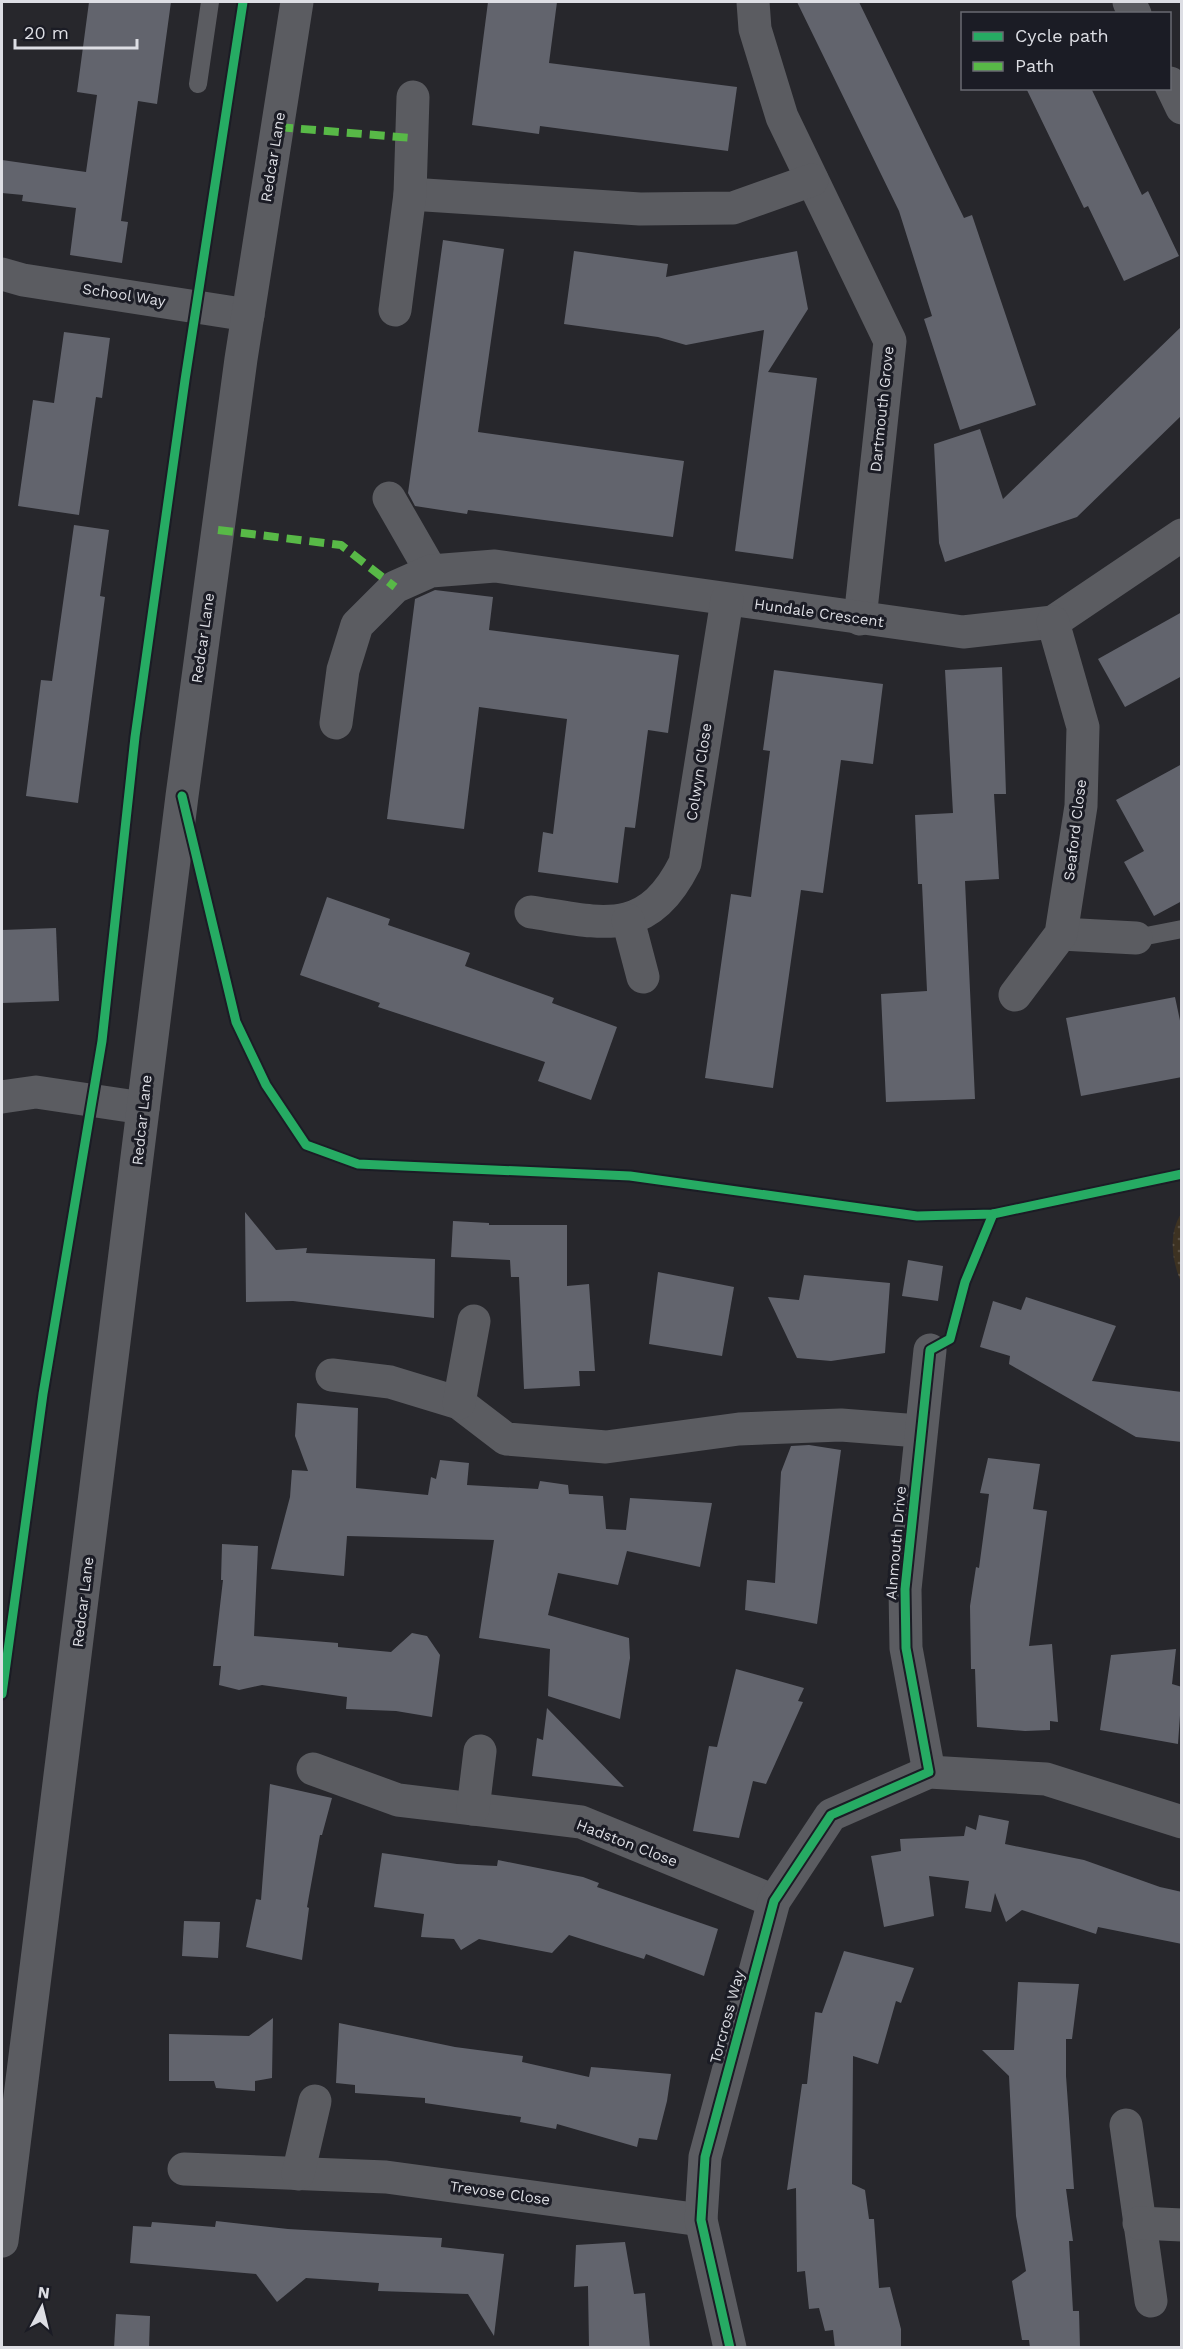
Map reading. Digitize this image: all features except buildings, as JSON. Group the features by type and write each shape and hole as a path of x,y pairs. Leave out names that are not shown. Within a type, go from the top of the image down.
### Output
{"street":[{"name":"Redcar Lane","path":"2,2241 134,1195 143,1108 248,315 297,2"},
{"name":"Dartmouth Grove","path":"753,2 755,29 782,117 890,340 860,619"},
{"path":"1171,85 1182,108"},
{"path":"396,310 410,194 413,97"},
{"path":"410,194 640,209 733,207 812,180"},
{"name":"School Way","path":"2,274 23,280 248,315"},
{"path":"389,498 431,571"},
{"name":"Hundale Crescent","path":"336,723 343,670 357,625 395,587 431,571 495,566 963,632 1053,622 1182,536"},
{"name":"Colwyn Close","path":"628,920 671,890 685,863 727,600"},
{"name":"Seaford Close","path":"1014,994 1061,934 1081,806 1083,727 1053,622"},
{"path":"531,912 609,924 628,920 643,977"},
{"path":"1061,934 1136,938"},
{"path":"2,1097 36,1092 143,1108"},
{"path":"459,1403 474,1321"},
{"name":"Alnmouth Drive","path":"929,1772 906,1648 905,1588 914,1514 919,1431 930,1350"},
{"path":"332,1375 390,1383 459,1403 506,1439 606,1447 739,1429 841,1425 919,1431"},
{"path":"473,1809 480,1751"},
{"name":"Hadston Close","path":"314,1768 398,1800 581,1822 774,1901"},
{"name":"Torcross Way","path":"730,2348 701,2220 705,2157 774,1901 831,1815 929,1772 1046,1779 1182,1821"},
{"path":"298,2174 315,2101"},
{"path":"1126,2125 1151,2301"},
{"name":"Trevose Close","path":"184,2169 386,2177 701,2220"},
{"path":"1139,2223 1182,2225"}],"lane":[{"path":"198,84 210,2"},
{"path":"1136,938 1182,929"}],"shaded area":[{"path":"1181,1214 1181,1282 1175,1265 1173,1239"}],"marked path":[{"path":"278,127 412,138"},
{"path":"218,530 341,545 395,587"}],"cycle path":[{"path":"2,1694 43,1394 102,1041 135,737 185,380 243,2"},
{"path":"182,796 236,1022 266,1085 306,1145 358,1164 630,1176 917,1216 993,1214 1182,1174"},
{"path":"730,2348 701,2220 705,2157 774,1901 831,1815 929,1772 906,1648 905,1589 930,1350 950,1339 965,1282 993,1214"}]}
